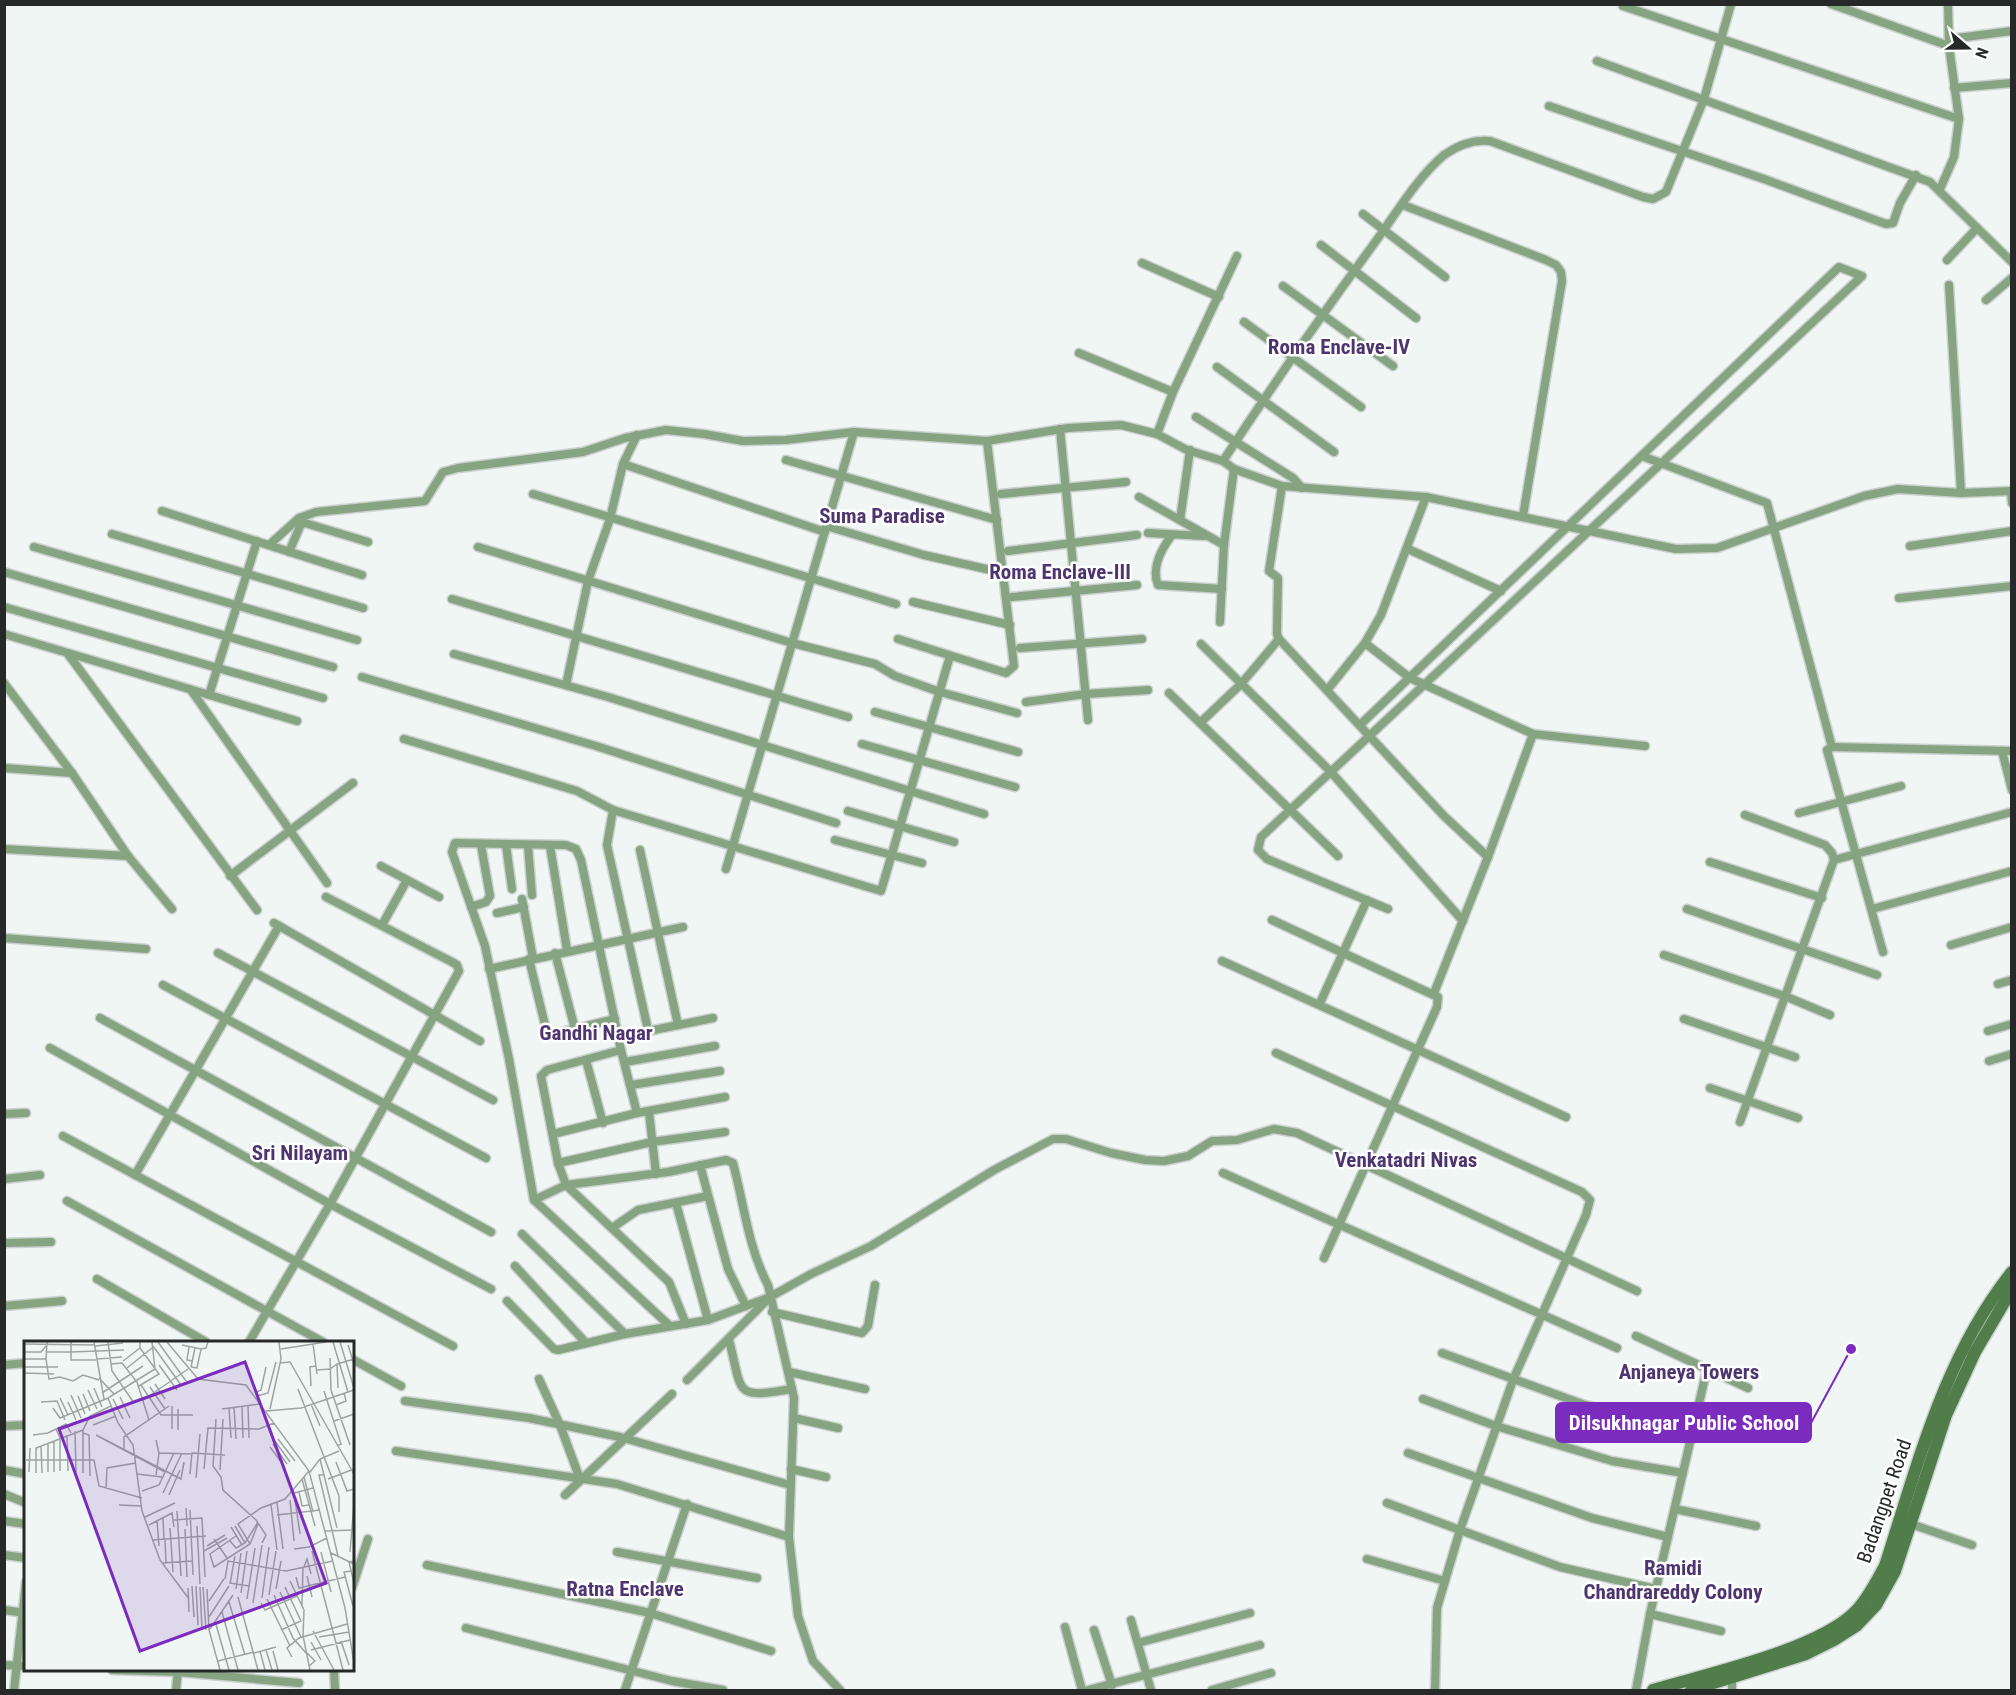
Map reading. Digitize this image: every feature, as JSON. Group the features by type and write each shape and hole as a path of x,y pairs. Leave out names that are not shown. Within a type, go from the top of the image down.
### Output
{"main road":[{"name":"Badangpet Road","path":"1653,1690 1805,1643 1830,1630 1855,1612 1872,1590 1885,1566 1948,1380 1990,1299 2012,1272"},
{"name":"Badangpet Road","path":"1691,1690 1732,1685 1806,1654 1856,1626 1885,1593 1895,1571 1946,1415 1975,1352 2012,1289"}],"street":[{"path":"1223,461 1354,270 1423,177 1445,155 1467,142 1478,139 1519,150 1653,199 1666,192 1704,99 1731,4"},
{"path":"1831,4 1949,42 2012,31"},
{"path":"1940,189 1954,157 1959,119 1949,42 1948,4"},
{"path":"1623,6 1959,119"},
{"path":"1597,61 1916,176 1940,189 2012,262"},
{"path":"1954,88 2012,83"},
{"path":"1549,106 1764,179 1886,224 1893,224 1900,203 1916,176"},
{"path":"1403,205 1546,260 1556,265 1561,272 1557,323 1523,516"},
{"path":"1363,214 1445,277"},
{"path":"1947,260 1977,228"},
{"path":"1321,245 1416,318"},
{"path":"1157,434 1173,392 1219,297 1236,256"},
{"path":"1142,263 1219,297"},
{"path":"1361,724 1839,267 1862,276 1591,531 1289,808 1257,844 1262,856 1388,909"},
{"path":"1986,300 2012,278"},
{"path":"1949,285 1961,493"},
{"path":"1283,286 1393,366"},
{"path":"1244,322 1361,407"},
{"path":"1079,353 1173,392"},
{"path":"1217,367 1334,452"},
{"path":"1196,417 1293,478 1302,488"},
{"path":"269,545 299,518 316,512 425,501 443,472 526,458 583,452 637,435 674,430 743,441 805,438 854,432 987,441 1060,429 1121,425 1157,434 1190,450 1223,461 1234,469 1282,486 1426,497 1676,549 1717,548 1864,496 1898,489 1961,493 2011,491 2012,503"},
{"path":"1060,429 1088,720"},
{"path":"726,870 764,747 810,578 854,432"},
{"path":"566,685 588,581 610,519 623,464 637,435"},
{"path":"898,639 1006,673 1014,666 1015,658 987,441"},
{"path":"1180,520 1190,450"},
{"path":"1642,456 1767,503 1832,747"},
{"path":"786,459 997,520"},
{"path":"623,464 826,529 1004,573"},
{"path":"1220,622 1224,545 1234,469"},
{"path":"1001,494 1126,482"},
{"path":"1282,486 1269,571 1278,578 1277,634 1279,639 1361,724 1444,816 1488,857"},
{"path":"533,495 896,604"},
{"path":"1139,496 1224,545"},
{"path":"1328,689 1365,643 1381,615 1426,497"},
{"path":"162,511 363,575"},
{"path":"289,552 301,524 305,523 368,542"},
{"path":"1910,546 2012,531"},
{"path":"1148,533 1206,536"},
{"path":"112,534 363,608"},
{"path":"1008,551 1071,541 1137,535"},
{"path":"1173,535 1161,553 1155,577 1158,585 1222,590"},
{"path":"209,695 257,542"},
{"path":"34,547 357,640"},
{"path":"478,547 792,643 875,664 895,676 940,692 1017,713"},
{"path":"1408,549 1501,591"},
{"path":"4,572 333,667"},
{"path":"1012,597 1137,585"},
{"path":"1899,598 2012,586"},
{"path":"452,599 848,717"},
{"path":"913,602 1010,625"},
{"path":"4,606 323,698"},
{"path":"4,634 297,721"},
{"path":"1020,648 1142,639"},
{"path":"1200,723 1241,684 1279,639"},
{"path":"1365,643 1410,678 1533,734 1645,746"},
{"path":"1201,644 1330,771 1463,921"},
{"path":"68,654 257,910"},
{"path":"454,654 566,685 984,814"},
{"path":"404,739 577,791 613,810 734,844 881,891 950,656"},
{"path":"362,676 836,823"},
{"path":"4,683 8,694 72,773 128,856 172,909"},
{"path":"191,689 327,883"},
{"path":"1026,702 1086,694 1148,690"},
{"path":"1169,693 1338,856"},
{"path":"875,712 1018,752"},
{"path":"1434,993 1488,857 1533,734"},
{"path":"862,744 1016,787"},
{"path":"1883,952 1858,853 1827,750 1832,747 2012,751"},
{"path":"2002,751 2012,790"},
{"path":"4,768 72,773"},
{"path":"230,876 353,783"},
{"path":"1799,813 1901,786"},
{"path":"613,810 607,844 648,1030"},
{"path":"848,810 954,842"},
{"path":"1834,860 2012,812"},
{"path":"1740,1122 1787,997 1834,860 1825,846 1745,815"},
{"path":"835,840 922,863"},
{"path":"637,1113 632,1085 618,1037 581,860 576,849 572,845 455,843 452,847 489,969 509,1059 534,1200 670,1326"},
{"path":"471,907 486,902 490,896 481,845"},
{"path":"507,845 512,889"},
{"path":"528,846 532,895"},
{"path":"550,846 567,950"},
{"path":"4,849 128,856"},
{"path":"640,850 678,1025"},
{"path":"1710,862 1822,898"},
{"path":"381,866 439,897"},
{"path":"1872,909 2012,871"},
{"path":"382,925 407,880"},
{"path":"250,1341 414,1056 459,971 457,965 326,897"},
{"path":"1320,1004 1367,900"},
{"path":"497,912 523,903 531,958 547,1033 553,1035 615,1019"},
{"path":"1687,909 1877,975"},
{"path":"1272,920 1344,951 1434,993 1438,997 1437,1007 1395,1105 1324,1258"},
{"path":"135,1175 253,972 276,925 480,1041"},
{"path":"489,969 567,950 683,927"},
{"path":"1951,945 2012,927"},
{"path":"4,938 146,949"},
{"path":"219,953 493,1100"},
{"path":"555,953 575,1029"},
{"path":"1664,955 1787,997 1830,1015"},
{"path":"1221,961 1418,1048 1566,1117"},
{"path":"1998,984 2012,980"},
{"path":"163,985 486,1158"},
{"path":"100,1018 491,1232"},
{"path":"618,1037 713,1018"},
{"path":"1684,1019 1795,1058"},
{"path":"1988,1031 2012,1024"},
{"path":"625,1062 715,1046"},
{"path":"50,1048 330,1204 491,1289"},
{"path":"621,1050 547,1070 541,1076 558,1163 566,1185 669,1282 686,1324"},
{"path":"1276,1053 1395,1105 1587,1195 1590,1200 1588,1210 1513,1380 1460,1530 1437,1608 1434,1690"},
{"path":"1989,1060 2012,1054"},
{"path":"586,1060 603,1123"},
{"path":"632,1085 720,1071"},
{"path":"1710,1088 1798,1118"},
{"path":"553,1134 637,1113 725,1097"},
{"path":"649,1112 657,1174"},
{"path":"4,1114 26,1113"},
{"path":"507,1301 554,1349 558,1350 625,1334 708,1320 770,1297 811,1274 871,1246 994,1170 1053,1140 1066,1138 1111,1153 1145,1160 1164,1161 1188,1156 1212,1141 1237,1140 1274,1129 1285,1130 1637,1291"},
{"path":"558,1163 652,1142 725,1132"},
{"path":"63,1136 453,1346"},
{"path":"534,1200 566,1185 657,1174 726,1160 733,1163 747,1228 770,1297 792,1389 794,1418 789,1537 798,1616 813,1660 840,1690"},
{"path":"700,1165 728,1269 746,1306"},
{"path":"1223,1173 1339,1227 1617,1348"},
{"path":"4,1179 40,1175"},
{"path":"612,1228 638,1210 708,1196"},
{"path":"67,1201 321,1341"},
{"path":"676,1203 708,1320"},
{"path":"522,1234 625,1334"},
{"path":"4,1243 51,1242"},
{"path":"515,1266 586,1343"},
{"path":"96,1279 204,1341"},
{"path":"772,1312 862,1333 868,1326 875,1285"},
{"path":"687,1380 770,1297"},
{"path":"4,1306 62,1301"},
{"path":"1635,1336 1748,1388"},
{"path":"729,1340 741,1387 747,1394 757,1395 792,1389"},
{"path":"1442,1353 1585,1405 1693,1432"},
{"path":"354,1360 401,1386"},
{"path":"4,1365 24,1363"},
{"path":"1636,1690 1650,1614 1707,1369"},
{"path":"789,1372 865,1389"},
{"path":"538,1379 560,1425 580,1479"},
{"path":"565,1495 672,1394"},
{"path":"1423,1399 1496,1426 1612,1461 1683,1473"},
{"path":"405,1401 560,1425 623,1438 790,1485"},
{"path":"794,1418 838,1428"},
{"path":"4,1426 24,1425"},
{"path":"396,1451 617,1484 789,1537"},
{"path":"1408,1453 1592,1518 1668,1537"},
{"path":"791,1469 826,1477"},
{"path":"4,1470 24,1474"},
{"path":"4,1494 24,1502"},
{"path":"1387,1503 1560,1567 1656,1589"},
{"path":"626,1690 687,1504"},
{"path":"1675,1509 1756,1527"},
{"path":"4,1521 24,1524"},
{"path":"1911,1524 1972,1545"},
{"path":"354,1582 368,1539"},
{"path":"617,1552 757,1578"},
{"path":"4,1555 24,1558"},
{"path":"1366,1559 1445,1581"},
{"path":"427,1565 650,1613 771,1651"},
{"path":"4,1610 24,1612 21,1666 14,1690"},
{"path":"1138,1643 1250,1613"},
{"path":"1650,1614 1722,1631"},
{"path":"1131,1620 1151,1690"},
{"path":"1065,1627 1082,1690"},
{"path":"466,1628 672,1681 723,1690"},
{"path":"1094,1630 1112,1685"},
{"path":"1088,1690 1260,1645"},
{"path":"4,1665 21,1666"},
{"path":"176,1690 178,1671 299,1683"},
{"path":"334,1671 334,1690"},
{"path":"1212,1690 1271,1673"}],"place":[{"name":"Dilsukhnagar Public School","path":"1851,1349"}],"district":[{"name":"Roma Enclave-IV","path":"1339,347"},
{"name":"Suma Paradise","path":"882,516"},
{"name":"Roma Enclave-III","path":"1060,572"},
{"name":"Gandhi Nagar","path":"596,1033"},
{"name":"Sri Nilayam","path":"300,1153"},
{"name":"Venkatadri Nivas","path":"1406,1160"},
{"name":"Anjaneya Towers","path":"1689,1372"},
{"name":"Ramidi Chandrareddy Colony","path":"1673,1580"},
{"name":"Ratna Enclave","path":"625,1589"}]}
